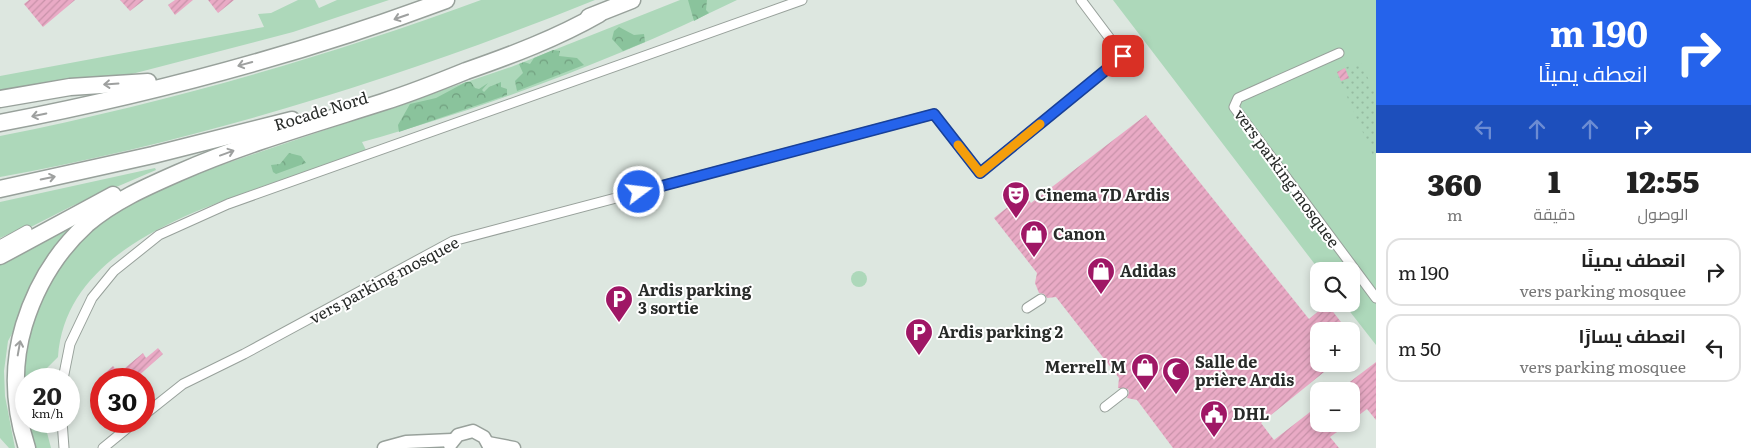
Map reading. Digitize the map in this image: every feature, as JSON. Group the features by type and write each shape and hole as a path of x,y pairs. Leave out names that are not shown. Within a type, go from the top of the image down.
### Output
{"highway":[{"path":"0,123 178,82 348,34 446,0"},
{"name":"Rocade Nord","path":"0,189 240,135 328,111 487,56 632,0"},
{"path":"0,256 56,224 136,184 391,99 561,34 599,14"},
{"path":"0,99 97,85 178,82"},
{"path":"27,448 16,396 18,352 27,314 49,268 64,248 101,213 136,192 202,163"}],"street":[{"path":"66,368 70,344 92,298 114,271 159,235 228,204 802,0"},
{"name":"vers parking mosquee","path":"155,406 182,384 244,354 453,241 934,114 980,173 1123,56 1081,0"},
{"name":"vers parking mosquee","path":"1339,53 1238,98 1234,107 1376,298"},
{"path":"0,245 27,230"},
{"path":"1027,308 1041,299"},
{"path":"1105,407 1123,393"},
{"path":"384,448 406,442 451,444 465,431 473,431 484,437 489,445 514,448"},
{"path":"63,433 64,448"},
{"path":"103,448 121,433"}],"green space":[{"path":"298,0 315,0 319,8 337,0 389,0 293,32 128,75 0,96 0,76 264,27 258,14 271,13"},
{"path":"481,0 595,0 450,55 302,104 152,145 0,177 0,136 183,94 303,60"},
{"path":"680,0 737,0 647,41 552,80 457,113 362,142 366,150 229,198 163,227 132,245 104,266 81,292 65,322 58,357 47,368 22,368 23,354 30,323 42,294 58,266 78,241 101,220 122,206 189,176 511,67"},
{"path":"688,0 707,0 706,10 709,13 694,21"},
{"path":"1113,0 1376,0 1376,345 1360,322 1350,312 1360,312 1360,262 1313,262"},
{"path":"619,27 634,35 644,34 645,42 623,51 612,39 614,31"},
{"path":"553,50 560,51 559,56 577,58 584,65 517,91 515,81 523,73 519,64 524,62 530,64 534,58"},
{"path":"1360,61 1376,95 1376,162 1336,72"},
{"path":"466,82 471,82 475,88 479,89 488,83 482,90 484,92 489,87 501,82 501,87 507,89 507,95 399,132 398,125 410,104 436,98"},
{"path":"289,153 301,156 306,163 276,174 273,172 271,165 280,164"},
{"path":"155,168 156,170 72,206 21,232 14,234 14,232 0,238 0,202"},
{"path":"91,210 20,319 8,341 4,371 5,396 15,448 9,448 0,438 0,263"},
{"path":"859,271 865,273 867,279 865,285 859,287 853,285 851,279 853,273"},
{"path":"28,433 47,433 51,448 32,448"}],"building":[{"path":"29,0 75,0 43,27 24,4"},
{"path":"120,0 144,0 130,11"},
{"path":"175,0 193,0 175,15 168,5"},
{"path":"208,0 234,0 218,13"},
{"path":"1345,68 1349,78 1341,81 1337,72"},
{"path":"1146,115 1309,319 1317,312 1333,312 1341,322 1310,322 1310,372 1324,372 1261,423 1274,440 1310,412 1310,432 1337,432 1330,437 1339,448 1173,448 1137,400 1127,398 1128,389 1118,388 1119,378 1056,297 1047,298 1044,294 1039,293 1035,283 1037,273 994,218 1024,194 1031,203"},
{"path":"158,348 163,354 147,368 125,368 143,353 146,358"},
{"path":"1376,362 1376,420 1367,409 1360,414 1360,382 1350,382"}],"slow traffic":[{"path":"958,145 980,173 1040,124"}],"place":[{"name":"Cinema 7D Ardis","path":"1016,219"},
{"name":"Canon","path":"1034,258"},
{"name":"Adidas","path":"1101,295"},
{"name":"Ardis parking 3 sortie","path":"619,323"},
{"name":"Ardis parking 2","path":"919,356"},
{"name":"Merrell M","path":"1145,391"},
{"name":"Salle de prière Ardis","path":"1176,395"},
{"name":"DHL","path":"1214,438"}],"route":[{"path":"639,192 934,114 980,173 1123,56"}]}
